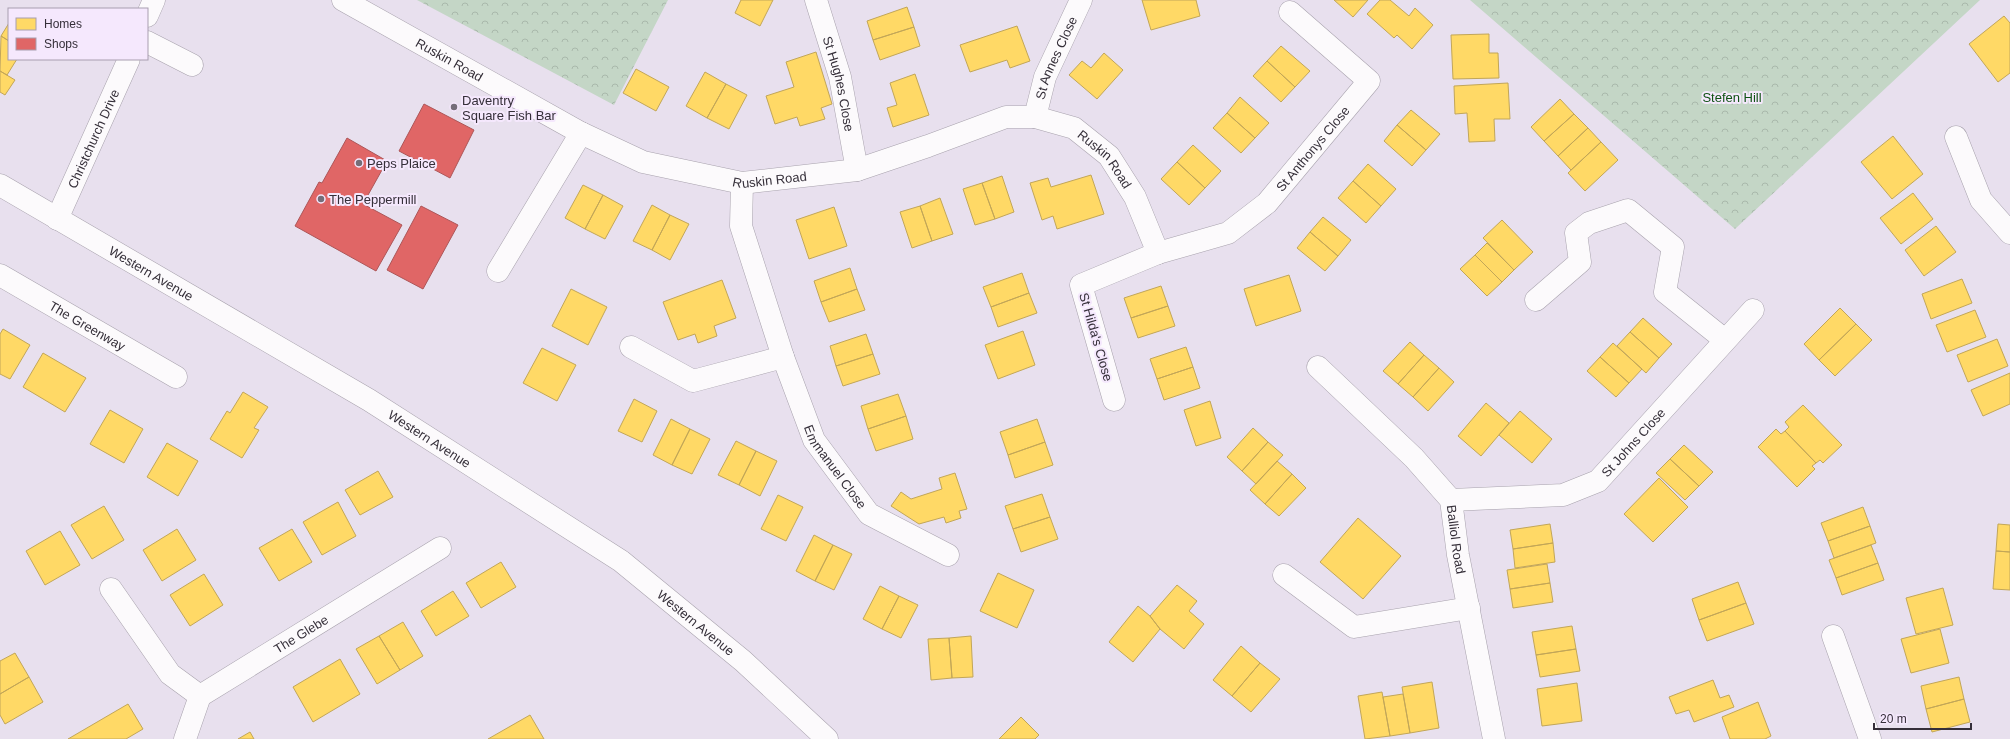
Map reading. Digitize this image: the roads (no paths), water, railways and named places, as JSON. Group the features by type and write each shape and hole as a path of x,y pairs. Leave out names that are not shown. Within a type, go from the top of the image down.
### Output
{"street":[{"path":"148,14 154,0"},
{"name":"Ruskin Road","path":"343,0 581,133 643,162 742,182 857,170 1006,117 1035,117 1074,128 1109,156 1135,197 1158,253"},
{"name":"St Hughes Close","path":"816,0 840,77 857,170"},
{"name":"St Annes Close","path":"1035,117 1045,77 1081,0"},
{"name":"St Anthonys Close","path":"1158,253 1228,232 1267,203 1369,81 1290,12"},
{"path":"148,43 192,65"},
{"name":"Christchurch Drive","path":"58,219 129,60"},
{"path":"498,271 581,133"},
{"path":"1956,137 1981,200 2010,233"},
{"name":"Emmanuel Close","path":"742,182 741,226 783,357 814,440 869,514 948,555"},
{"name":"Western Avenue","path":"0,185 369,400 621,560 744,661 827,739"},
{"path":"1536,300 1580,262 1576,234 1589,223 1628,210 1673,246 1665,292 1725,340"},
{"name":"St Hilda's Close","path":"1114,400 1081,285 1158,253"},
{"name":"The Greenway","path":"0,274 176,377"},
{"name":"St Johns Close","path":"1451,500 1563,495 1598,481 1752,310"},
{"path":"631,347 693,381 783,357"},
{"name":"Balliol Road","path":"1318,366 1414,458 1451,500 1469,608 1494,739"},
{"name":"The Glebe","path":"200,696 440,548"},
{"path":"1284,575 1354,627 1469,608"},
{"path":"111,590 170,674 200,696 185,739"},
{"path":"1832,636 1870,739"}],"place":[{"name":"Daventry Square Fish Bar","path":"454,107"},
{"name":"Peps Plaice","path":"359,163"},
{"name":"The Peppermill","path":"321,199"}],"park label":[{"name":"Stefen Hill","path":"1732,97"}]}
